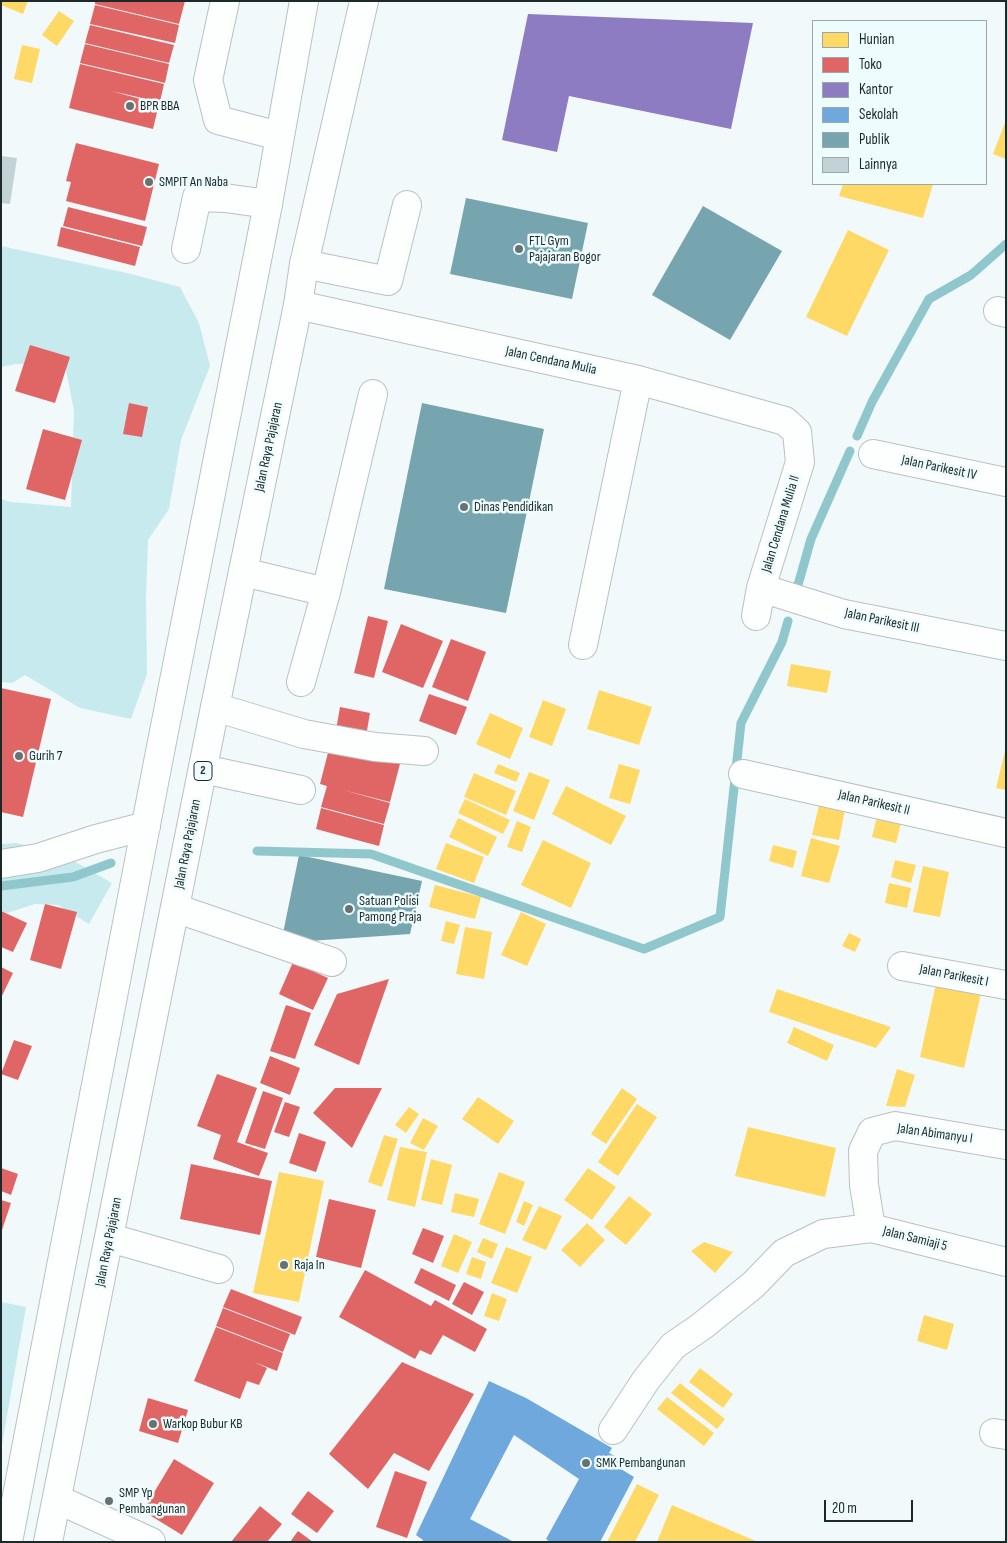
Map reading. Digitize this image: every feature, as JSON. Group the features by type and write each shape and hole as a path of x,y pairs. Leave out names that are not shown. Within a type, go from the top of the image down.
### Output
{"main road":[{"path":"225,1 208,80 218,120 279,136"},
{"path":"8,1542 268,204 304,1"},
{"name":"Jalan Raya Pajajaran","path":"48,1542 298,305 304,264 364,1"},
{"path":"186,249 197,196 268,204"},
{"path":"304,264 388,281 407,205"},
{"name":"Jalan Cendana Mulia","path":"298,305 638,380 785,421 797,432"},
{"path":"583,645 638,380"},
{"path":"301,682 326,592 373,394"},
{"name":"Jalan Cendana Mulia II","path":"756,616 761,588 800,462 797,432"},
{"name":"Jalan Parikesit IV","path":"873,454 1006,482"},
{"path":"243,572 326,592"},
{"name":"Jalan Parikesit III","path":"761,588 844,614 1006,646"},
{"path":"216,707 304,734 375,747 424,751"},
{"path":"203,769 301,790"},
{"name":"Jalan Parikesit II","path":"743,774 1006,834"},
{"path":"1,864 38,858 96,839 146,826"},
{"path":"175,908 332,962"},
{"name":"Jalan Parikesit I","path":"902,966 1006,985"},
{"name":"Jalan Abimanyu I","path":"871,1228 864,1186 863,1151 872,1132 894,1126 1005,1140"},
{"name":"Jalan Samiaji 5","path":"613,1430 646,1380 673,1346 702,1326 753,1285 784,1254 822,1234 871,1228 1006,1262"},
{"path":"110,1238 219,1269"},
{"path":"57,1499 151,1542"}],"shaded area":[{"path":"1,246 131,274 180,287 199,323 210,366 181,440 169,509 148,540 146,598 147,674 131,719 80,708 25,675 12,683 1,682 1,499 11,502 71,507 74,411 65,365 16,364 1,367"},
{"path":"84,832 72,860 112,883 89,924 58,905 35,904 1,915 1,844 16,843 41,849 51,839"},
{"path":"1,1302 26,1307 1,1450"}],"building: Hunian":[{"path":"1,1 28,1 23,14 1,5"},
{"path":"59,11 74,21 57,46 42,35"},
{"path":"22,45 40,49 32,83 14,79"},
{"path":"1006,120 1006,159 993,154"},
{"path":"843,185 933,185 923,218 839,196"},
{"path":"848,230 889,250 847,336 806,317"},
{"path":"791,664 831,671 827,693 787,686"},
{"path":"599,690 652,707 639,745 587,729"},
{"path":"543,700 566,709 552,746 529,737"},
{"path":"490,713 523,728 510,759 476,744"},
{"path":"1006,751 1006,790 996,788"},
{"path":"498,764 520,773 516,782 494,773"},
{"path":"619,764 640,770 630,804 609,798"},
{"path":"529,772 550,780 534,820 513,811"},
{"path":"474,773 516,791 506,815 464,797"},
{"path":"566,786 626,816 611,845 552,814"},
{"path":"465,799 510,820 503,834 458,813"},
{"path":"819,805 845,810 839,840 812,835"},
{"path":"878,813 902,819 896,843 872,837"},
{"path":"458,818 497,837 488,856 449,837"},
{"path":"517,821 531,827 522,852 507,847"},
{"path":"811,838 840,846 829,883 801,876"},
{"path":"543,840 591,863 571,908 521,885"},
{"path":"446,843 484,857 474,883 436,869"},
{"path":"773,845 797,851 793,868 769,861"},
{"path":"895,860 916,865 911,883 891,877"},
{"path":"923,866 949,872 940,917 913,912"},
{"path":"889,883 911,888 907,908 885,903"},
{"path":"435,885 481,897 475,919 429,907"},
{"path":"521,912 546,924 527,966 501,955"},
{"path":"446,921 460,925 454,944 441,941"},
{"path":"465,927 492,932 484,979 456,974"},
{"path":"849,933 861,939 855,952 842,946"},
{"path":"937,979 982,989 964,1068 920,1057"},
{"path":"777,989 891,1027 876,1048 769,1012"},
{"path":"794,1027 834,1045 827,1061 787,1043"},
{"path":"897,1069 915,1075 905,1107 886,1106"},
{"path":"622,1088 637,1099 606,1144 591,1134"},
{"path":"478,1097 514,1121 498,1144 462,1119"},
{"path":"637,1104 657,1117 618,1176 598,1162"},
{"path":"409,1107 419,1114 406,1133 395,1125"},
{"path":"423,1118 438,1126 424,1150 410,1143"},
{"path":"748,1127 836,1148 825,1197 735,1176"},
{"path":"384,1135 398,1139 382,1187 368,1182"},
{"path":"400,1147 427,1152 415,1207 387,1200"},
{"path":"431,1159 452,1165 442,1205 421,1200"},
{"path":"588,1168 616,1187 592,1220 564,1200"},
{"path":"279,1172 324,1181 299,1302 253,1293"},
{"path":"499,1172 525,1182 505,1234 479,1224"},
{"path":"455,1193 479,1199 474,1217 451,1212"},
{"path":"629,1196 652,1214 626,1245 604,1227"},
{"path":"524,1201 533,1205 524,1226 516,1222"},
{"path":"539,1206 562,1216 546,1250 522,1240"},
{"path":"587,1223 605,1240 580,1267 561,1250"},
{"path":"454,1234 472,1242 458,1273 441,1266"},
{"path":"483,1238 498,1244 492,1259 477,1252"},
{"path":"704,1242 733,1252 715,1273 691,1251"},
{"path":"506,1247 532,1257 517,1293 491,1283"},
{"path":"472,1257 486,1262 481,1279 466,1274"},
{"path":"492,1293 507,1299 499,1321 484,1316"},
{"path":"924,1315 954,1324 947,1350 917,1341"},
{"path":"700,1368 733,1394 723,1408 689,1382"},
{"path":"680,1383 725,1419 717,1429 671,1393"},
{"path":"667,1397 714,1433 704,1446 657,1409"},
{"path":"637,1484 659,1495 635,1542 607,1542"},
{"path":"672,1505 758,1542 657,1542"}],"building: Toko":[{"path":"95,1 185,1 179,24 95,4"},
{"path":"95,5 179,25 175,43 90,24"},
{"path":"90,25 174,45 169,63 85,43"},
{"path":"85,44 169,64 165,83 80,63"},
{"path":"80,64 164,84 160,102 111,91 159,104 153,129 69,108"},
{"path":"76,143 159,164 145,221 66,201 71,182 66,181"},
{"path":"68,207 147,227 142,246 63,226"},
{"path":"61,227 140,247 135,266 57,246"},
{"path":"30,345 70,357 55,403 15,391"},
{"path":"129,403 148,407 142,437 123,434"},
{"path":"43,429 82,440 65,500 26,489"},
{"path":"368,616 388,621 374,678 354,673"},
{"path":"401,624 443,641 423,688 382,672"},
{"path":"451,639 486,652 468,701 432,687"},
{"name":"Gurih 7","path":"1,688 51,699 23,817 1,812"},
{"path":"429,694 467,707 456,735 419,721"},
{"path":"340,707 370,713 366,736 336,730"},
{"path":"331,741 401,760 390,802 343,790 390,803 384,824 321,807 327,786 320,784"},
{"path":"321,808 384,825 379,846 316,829"},
{"path":"45,904 77,912 61,969 30,960"},
{"path":"1,911 27,923 13,952 1,947"},
{"path":"293,962 328,978 313,1010 279,994"},
{"path":"1,967 13,973 1,998"},
{"path":"389,979 359,1065 314,1045 337,994"},
{"path":"286,1005 311,1013 295,1059 270,1051"},
{"path":"14,1040 32,1046 18,1080 1,1074"},
{"path":"270,1056 300,1068 290,1095 260,1083"},
{"path":"217,1074 257,1088 237,1142 268,1153 259,1176 213,1159 221,1135 197,1126"},
{"path":"335,1088 382,1088 352,1148 313,1113"},
{"path":"263,1091 283,1098 265,1149 245,1143"},
{"path":"285,1102 300,1107 289,1137 274,1132"},
{"path":"299,1133 326,1142 316,1172 289,1163"},
{"path":"191,1164 272,1181 260,1235 180,1219"},
{"path":"1,1168 18,1174 11,1195 1,1191"},
{"path":"329,1199 376,1210 361,1268 316,1257"},
{"path":"1,1200 11,1203 2,1230 1,1230"},
{"path":"423,1228 444,1236 433,1263 412,1254"},
{"path":"421,1268 456,1285 449,1301 414,1283"},
{"path":"365,1270 431,1306 435,1300 487,1329 475,1352 443,1335 431,1355 420,1350 415,1359 339,1317"},
{"path":"464,1282 484,1292 472,1315 452,1304"},
{"path":"231,1289 302,1317 295,1335 223,1307"},
{"path":"223,1308 290,1334 283,1352 216,1326"},
{"path":"216,1327 283,1353 277,1371 254,1362 267,1368 259,1385 247,1381 240,1399 194,1381"},
{"path":"402,1362 474,1394 429,1471 394,1453 368,1489 329,1454"},
{"path":"148,1398 188,1410 178,1443 139,1431"},
{"path":"174,1459 214,1483 182,1535 143,1511"},
{"path":"395,1471 427,1482 407,1538 376,1527"},
{"path":"308,1491 334,1511 317,1533 291,1514"},
{"path":"260,1506 282,1524 267,1542 231,1542"},
{"path":"298,1531 313,1542 290,1542"}],"building: Kantor":[{"path":"528,14 753,23 731,129 569,96 557,152 502,140"}],"building: Sekolah":[{"name":"SMK Pembangunan","path":"489,1381 526,1398 612,1448 609,1453 620,1459 616,1466 634,1477 600,1542 550,1542 546,1539 579,1479 514,1435 470,1519 514,1542 422,1542 423,1540 416,1535"}],"building: Publik":[{"name":"FTL Gym Pajajaran Bogor","path":"466,198 588,223 572,299 450,274"},
{"path":"703,206 782,251 730,340 652,295"},
{"path":"422,403 544,429 506,613 384,589"},
{"path":"299,855 422,881 410,934 281,943"}],"building: Lainnya":[{"path":"1,156 17,158 10,204 1,203"}],"waterway":[{"path":"857,436 872,402 929,299 971,275 1006,244"},
{"path":"796,592 811,539 850,451"},
{"path":"257,851 371,854 644,949 720,917 741,723 782,642 788,621"},
{"path":"1,886 73,877 111,863"}],"place":[{"name":"BPR BBA","path":"130,106"},
{"name":"SMPIT An Naba","path":"149,182"},
{"name":"FTL Gym Pajajaran Bogor","path":"519,249"},
{"name":"Dinas Pendidikan","path":"464,507"},
{"name":"Gurih 7","path":"19,756"},
{"name":"Satuan Polisi Pamong Praja","path":"349,909"},
{"name":"Raja In","path":"284,1265"},
{"name":"Warkop Bubur KB","path":"153,1424"},
{"name":"SMK Pembangunan","path":"586,1463"},
{"name":"SMP Yp Pembangunan","path":"109,1501"}]}
